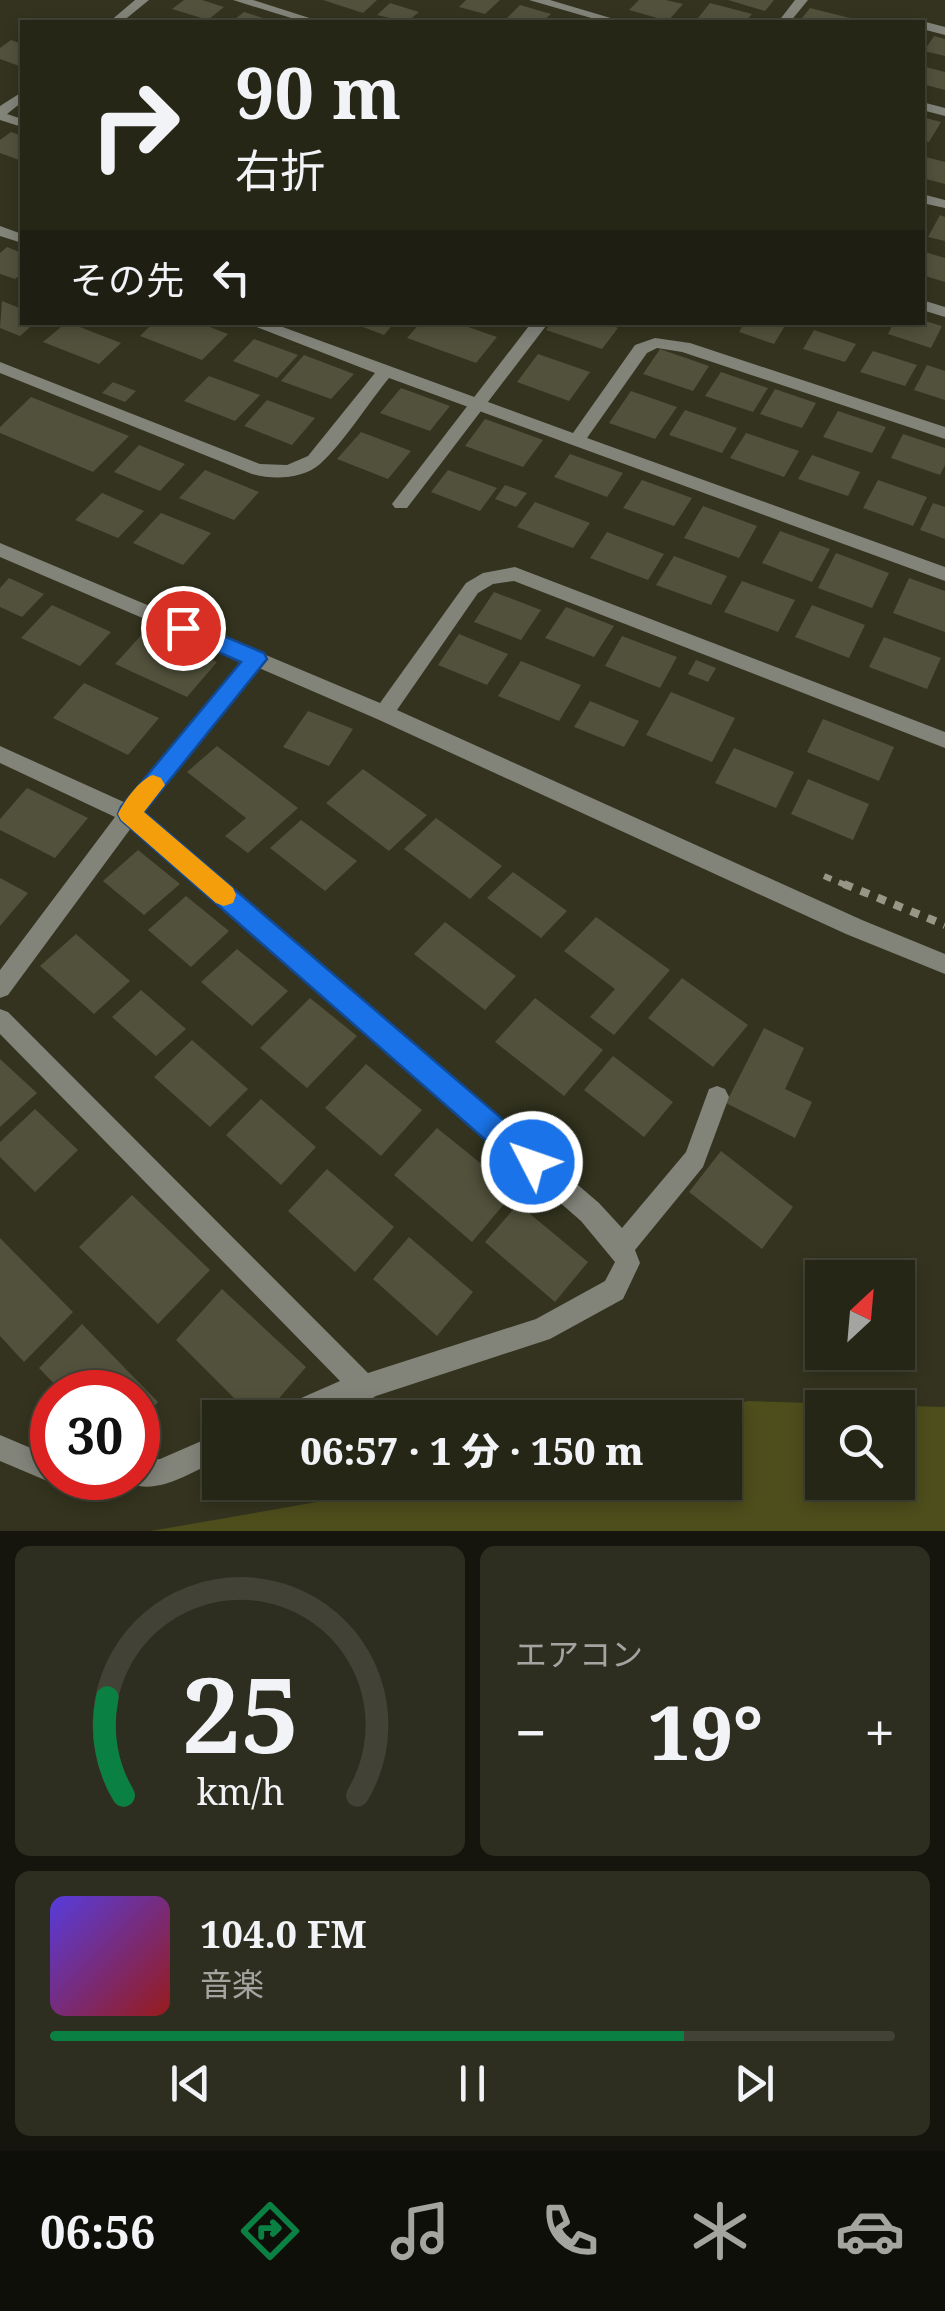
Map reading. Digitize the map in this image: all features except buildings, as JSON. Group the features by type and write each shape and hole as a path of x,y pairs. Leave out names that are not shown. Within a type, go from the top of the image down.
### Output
{"street":[{"path":"118,20 143,0"},
{"path":"239,0 309,20"},
{"path":"535,0 610,20"},
{"path":"786,20 802,0"},
{"path":"0,115 20,98"},
{"path":"260,325 945,574"},
{"path":"401,504 539,325"},
{"path":"578,440 641,349 655,343 684,347 945,434"},
{"path":"0,367 258,470 279,473 299,470 314,460 385,371"},
{"path":"0,550 384,713 854,927 945,964"},
{"path":"384,713 472,588 489,578 515,574 945,740"},
{"path":"0,988 130,814 256,659"},
{"path":"0,754 130,814 590,1212 622,1247 628,1263 614,1290 541,1330 326,1400"},
{"path":"0,1019 366,1389"},
{"path":"622,1247 694,1159 717,1097"},
{"path":"0,1448 30,1461"},
{"path":"160,1472 202,1454"}],"shaded area":[{"path":"748,1401 805,1403 805,1500 915,1500 915,1406 945,1407 945,1531 151,1531 317,1502 742,1500 742,1402"}],"slow traffic":[{"path":"153,785 130,814 224,895"}],"route":[{"path":"183,628 256,659 130,814 532,1162"}]}
